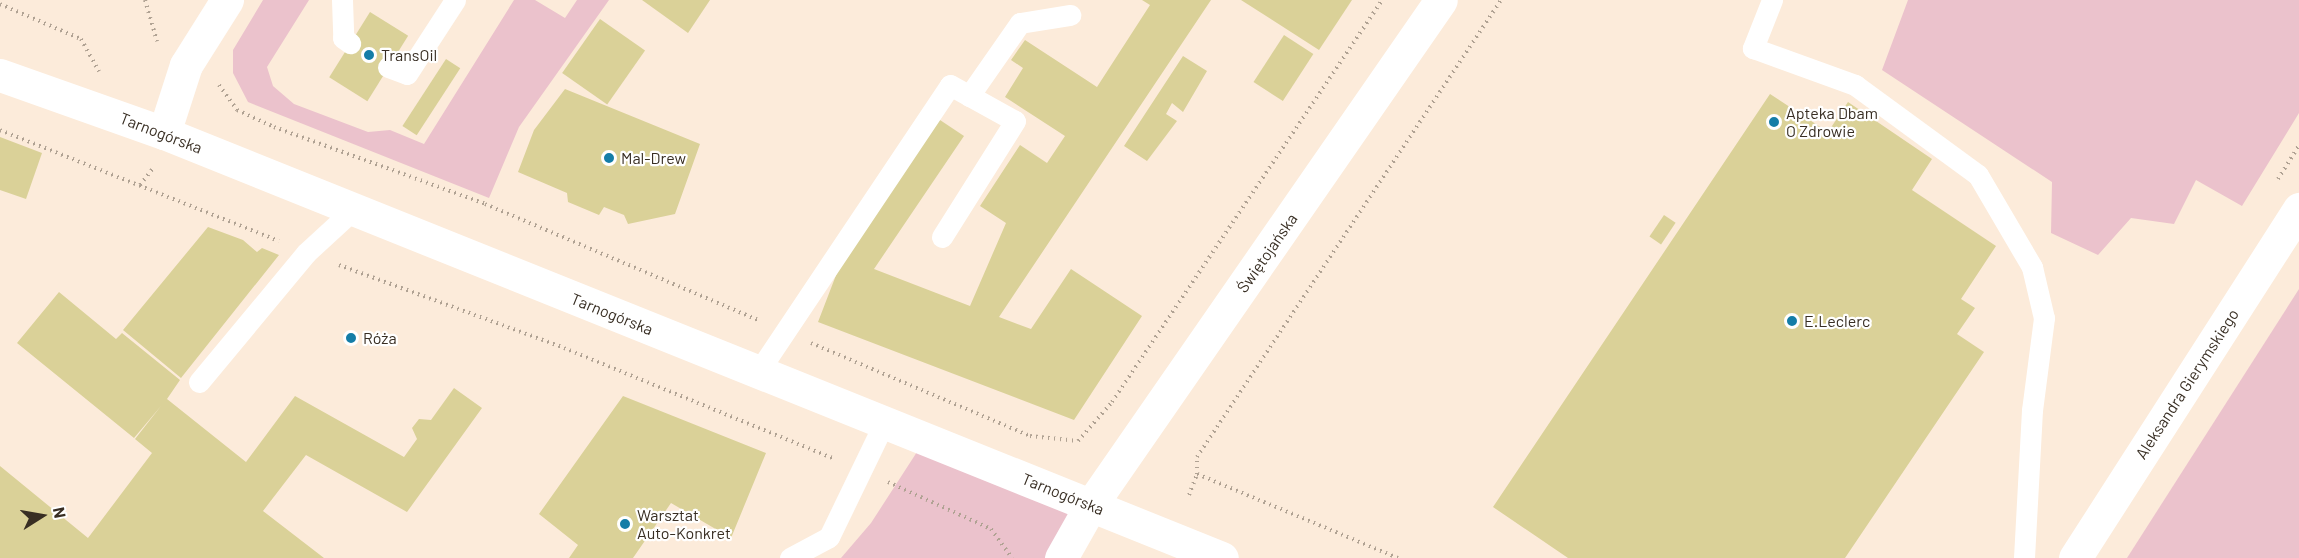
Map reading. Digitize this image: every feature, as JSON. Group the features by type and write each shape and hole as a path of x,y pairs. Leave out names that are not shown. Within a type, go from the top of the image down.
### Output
{"main road":[{"path":"164,133 186,65 227,0"},
{"name":"Świętojańska","path":"1061,558 1091,505 1441,0"},
{"name":"Tarnogórska","path":"0,75 164,133 1222,558"},
{"name":"Aleksandra Gierymskiego","path":"2075,558 2299,209"}],"lane":[{"path":"342,0 343,38 350,43"},
{"path":"388,66 407,74 455,0"},
{"path":"1770,1 1753,48 1855,86 1977,175 2032,267 2044,318 2032,410 2024,558"},
{"path":"969,96 1020,24 1070,15"},
{"path":"758,372 783,331 950,85 1015,121 942,237"},
{"path":"199,382 306,253 354,209"},
{"path":"790,558 829,537 884,423"}],"path":[{"path":"145,0 153,28"},
{"path":"216,82 237,110 274,127 485,204 1029,436 1078,441 1112,402 1382,0"},
{"path":"1189,495 1197,474 1197,457 1501,0"},
{"path":"0,4 74,34 85,45"},
{"path":"0,129 306,253 564,348 862,470 991,529 1011,558"},
{"path":"1197,474 1398,558"}],"shaded area":[{"path":"263,0 309,0 267,67 273,86 294,104 368,132 390,130 424,144 514,0 535,0 565,18 577,0 609,0 519,127 489,198 248,102 233,73 233,50"},
{"path":"1908,0 2299,0 2299,113 2242,206 2196,180 2174,224 2131,218 2098,255 2051,233 2052,182 1882,70"},
{"path":"2299,289 2299,558 2127,558"},
{"path":"926,438 1091,505 1061,558 841,558 871,523"}],"building":[{"path":"642,0 710,0 688,33"},
{"path":"1142,0 1211,0 999,317 1031,329 1071,269 1142,316 1074,420 818,322 843,257 937,118 964,136 874,269 970,306 1006,223 980,206 1020,145 1047,163 1065,136 1005,97 1023,68 1011,60 1025,40 1097,87 1150,5"},
{"path":"1241,0 1352,0 1319,50"},
{"name":"TransOil","path":"370,12 408,36 367,101 329,77"},
{"path":"600,19 645,51 607,105 562,73"},
{"path":"1284,35 1313,54 1283,101 1254,82"},
{"path":"1183,56 1207,71 1183,112 1172,103 1166,114 1177,121 1147,161 1124,146"},
{"path":"446,59 460,68 417,135 402,126"},
{"name":"Mal-Drew","path":"565,89 700,144 675,214 628,224 624,215 604,207 599,215 568,202 567,193 518,172 534,130"},
{"name":"E.Leclerc","path":"1770,94 1828,132 1848,102 1932,159 1912,190 1996,246 1961,299 1975,308 1957,334 1984,352 1845,558 1568,558 1493,507"},
{"path":"0,137 42,153 26,199 0,190"},
{"path":"1664,215 1676,223 1661,244 1649,237"},
{"path":"208,227 243,240 257,252 262,248 279,255 181,378 123,330"},
{"path":"59,292 116,339 122,333 180,380 167,399 246,462 295,396 404,457 417,439 412,428 419,419 431,420 454,388 482,408 407,512 306,455 263,511 324,558 0,558 0,466 88,538 152,453 135,439 161,406 134,438 17,343"},
{"path":"623,396 766,453 731,538 671,503 633,558 569,558 578,545 539,514"}],"place":[{"name":"TransOil","path":"369,55"},
{"name":"Apteka Dbam O Zdrowie","path":"1774,122"},
{"name":"Mal-Drew","path":"609,158"},
{"name":"E.Leclerc","path":"1792,321"},
{"name":"Róża","path":"351,338"},
{"name":"Warsztat Auto-Konkret","path":"625,524"}]}
